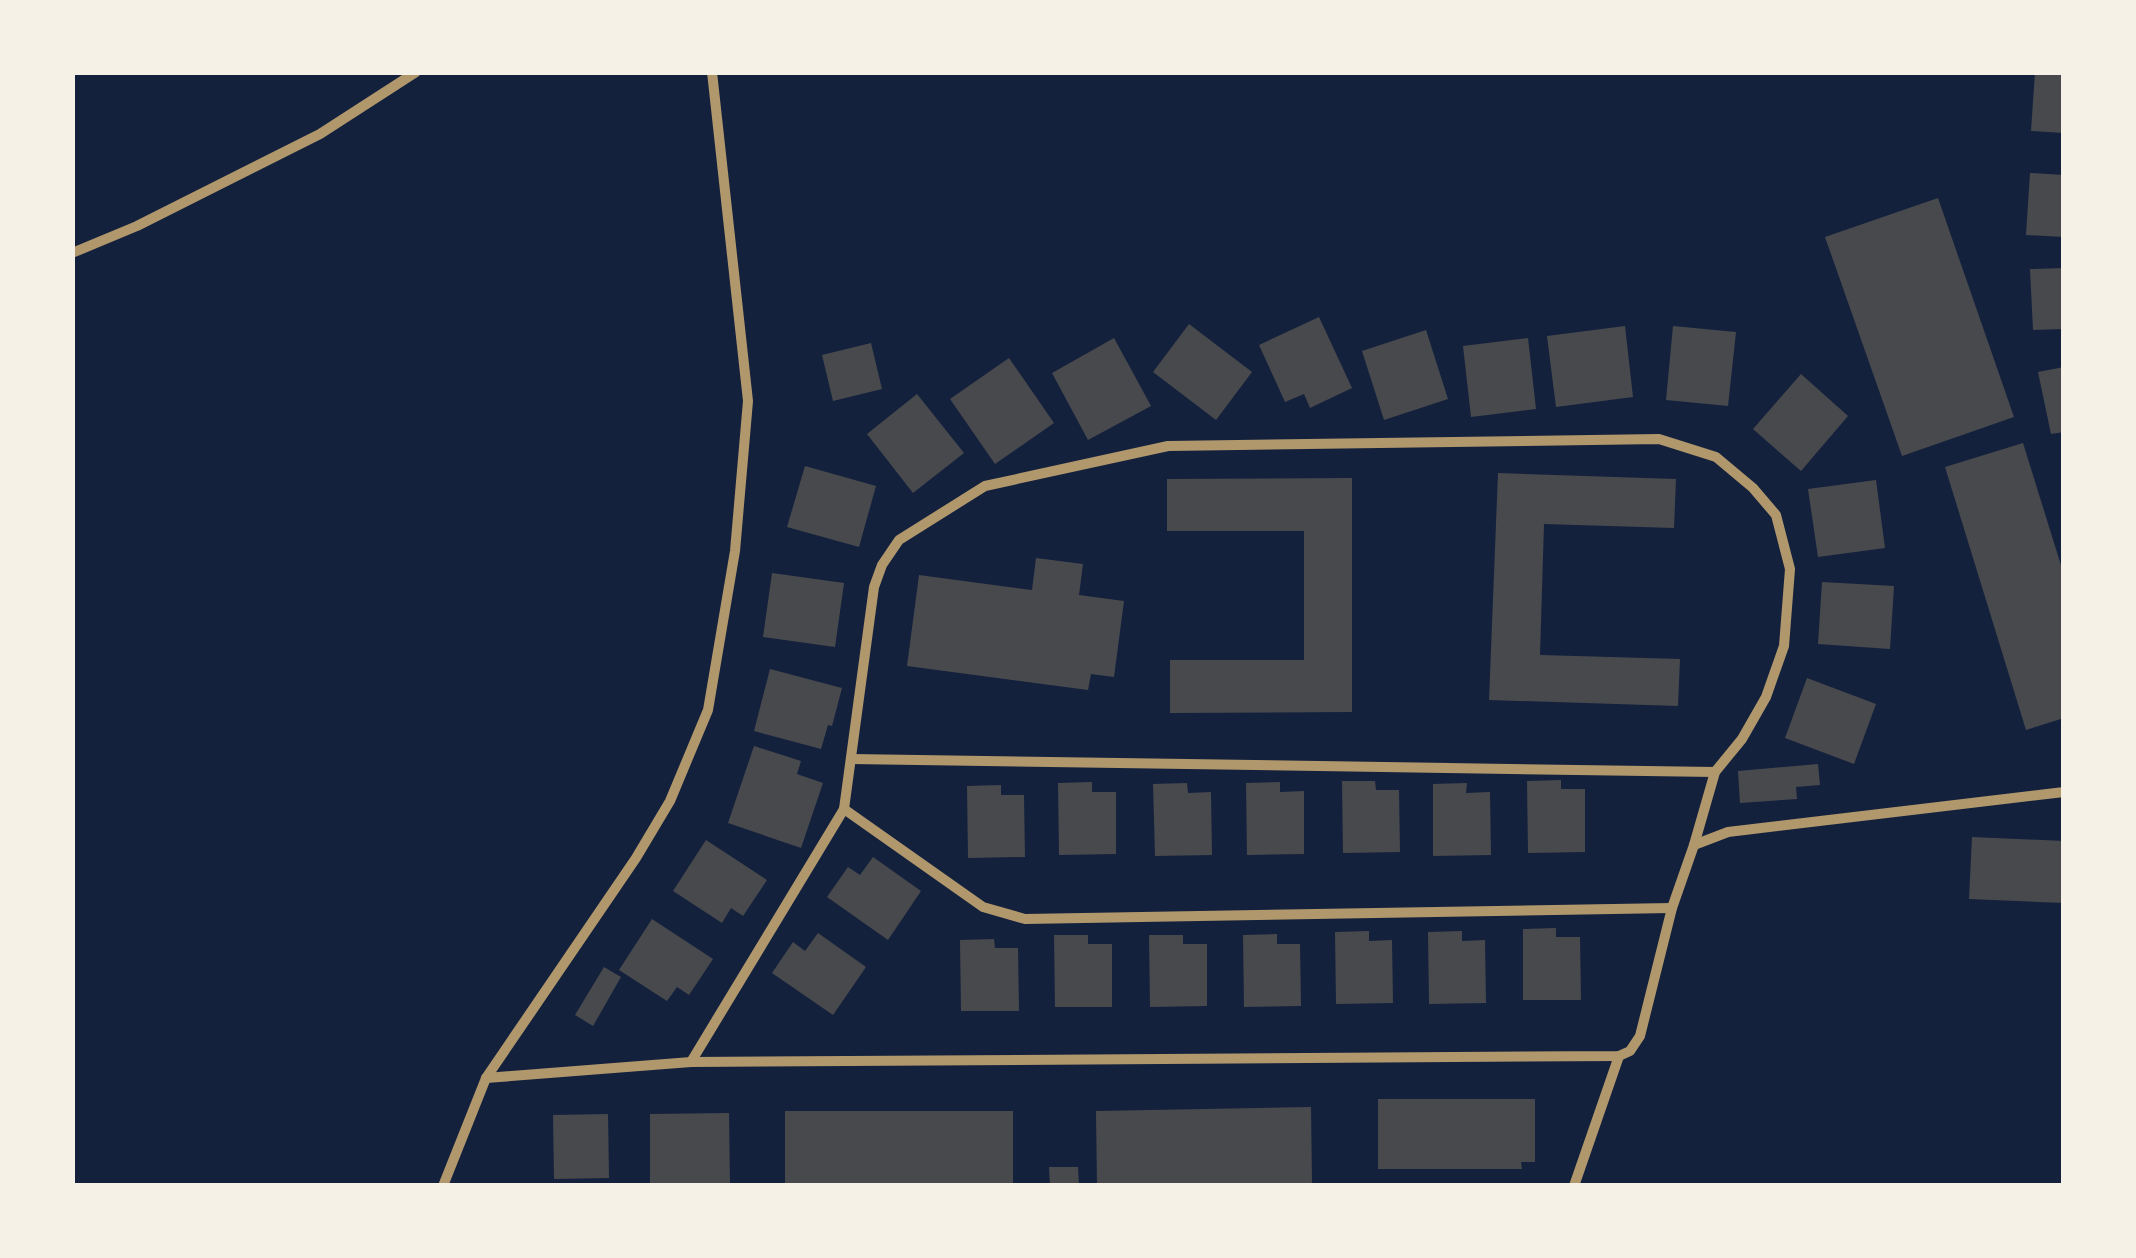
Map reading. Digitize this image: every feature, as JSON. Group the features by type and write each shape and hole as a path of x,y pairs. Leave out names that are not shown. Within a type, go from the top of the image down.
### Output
{"street":[{"path":"72,253 137,226 320,134 416,72"},
{"path":"443,1186 486,1078 636,858 670,801 708,710 735,551 748,400 712,72"},
{"path":"486,1078 691,1062 1620,1056 1630,1051 1640,1036 1672,908 1715,772 1742,739 1766,698 1784,646 1790,569 1776,515 1753,488 1716,457 1659,440 1168,446 985,486 916,527 900,540 882,565 874,588 844,809 691,1062"},
{"path":"850,758 1715,772"},
{"path":"1694,845 1728,832 2064,792"},
{"path":"844,809 983,906 1025,919 1672,908"},
{"path":"1574,1186 1620,1056"}],"building":[{"path":"2035,72 2064,72 2064,133 2031,131"},
{"path":"2030,173 2064,175 2064,237 2026,235"},
{"path":"1938,198 2014,417 1902,456 1825,237"},
{"path":"2064,268 2064,329 2033,330 2030,269"},
{"path":"1319,317 1352,388 1310,408 1304,394 1285,402 1259,345"},
{"path":"1189,324 1252,372 1216,420 1153,372"},
{"path":"1625,326 1633,397 1556,407 1547,336"},
{"path":"1673,326 1736,332 1728,406 1666,400"},
{"path":"1426,330 1448,399 1384,420 1362,351"},
{"path":"1114,338 1151,406 1088,440 1052,373"},
{"path":"1528,338 1536,409 1471,417 1463,346"},
{"path":"871,343 882,389 833,401 822,355"},
{"path":"1009,358 1054,423 995,464 950,399"},
{"path":"2064,367 2064,432 2051,434 2038,372"},
{"path":"1801,374 1848,416 1801,471 1753,429"},
{"path":"917,394 964,453 913,493 867,434"},
{"path":"2023,443 2064,575 2064,718 2026,730 1945,467"},
{"path":"805,466 876,486 859,547 787,527"},
{"path":"1498,473 1676,479 1674,528 1544,524 1540,655 1680,659 1678,706 1489,700"},
{"path":"1352,478 1352,712 1170,713 1170,660 1304,660 1304,531 1167,531 1167,479"},
{"path":"1876,480 1885,548 1818,557 1808,489"},
{"path":"1036,558 1083,564 1079,595 1124,601 1114,677 1091,674 1088,690 907,666 919,575 1032,590"},
{"path":"772,573 844,583 835,647 763,637"},
{"path":"1822,582 1894,586 1890,649 1818,644"},
{"path":"770,669 842,688 821,749 754,731"},
{"path":"1807,678 1876,704 1854,764 1785,738"},
{"path":"754,746 801,761 797,774 823,783 801,848 728,823"},
{"path":"1818,764 1820,785 1796,787 1797,799 1740,803 1738,771"},
{"path":"1561,780 1561,789 1585,789 1585,852 1528,853 1527,781"},
{"path":"1342,781 1375,781 1376,790 1399,790 1400,852 1343,853"},
{"path":"1092,782 1092,792 1116,792 1116,854 1059,855 1058,783"},
{"path":"1280,782 1280,792 1304,791 1304,854 1247,855 1246,783"},
{"path":"1187,783 1188,793 1211,792 1212,855 1155,856 1153,784"},
{"path":"1467,783 1466,793 1490,792 1491,855 1433,856 1433,784"},
{"path":"1001,785 1001,795 1024,795 1025,857 968,858 967,786"},
{"path":"1972,837 2064,841 2064,903 1969,899"},
{"path":"706,840 767,880 743,916 731,908 722,923 673,891"},
{"path":"873,857 921,891 888,940 827,897 848,867 860,875"},
{"path":"652,919 713,959 689,995 677,987 667,1001 619,970"},
{"path":"1556,928 1556,937 1580,937 1581,1000 1523,1000 1523,929"},
{"path":"1369,931 1369,941 1392,940 1393,1003 1336,1004 1335,932"},
{"path":"1462,931 1462,941 1485,940 1486,1003 1429,1004 1428,932"},
{"path":"818,933 866,967 833,1015 772,973 793,942 805,951"},
{"path":"1277,934 1277,944 1300,944 1301,1006 1244,1007 1243,935"},
{"path":"1054,935 1088,935 1088,944 1112,944 1112,1007 1055,1007"},
{"path":"1149,935 1183,935 1183,944 1207,944 1207,1006 1150,1007"},
{"path":"994,939 995,948 1018,948 1019,1011 961,1011 960,940"},
{"path":"604,967 621,977 593,1026 575,1015"},
{"path":"1378,1099 1535,1099 1535,1162 1521,1162 1522,1169 1378,1169"},
{"path":"1311,1107 1312,1184 1097,1186 1096,1111"},
{"path":"785,1111 1013,1111 1013,1186 785,1186"},
{"path":"729,1113 730,1186 650,1186 650,1114"},
{"path":"608,1114 609,1178 554,1179 553,1115"},
{"path":"1049,1167 1078,1167 1079,1186 1050,1186"}]}
